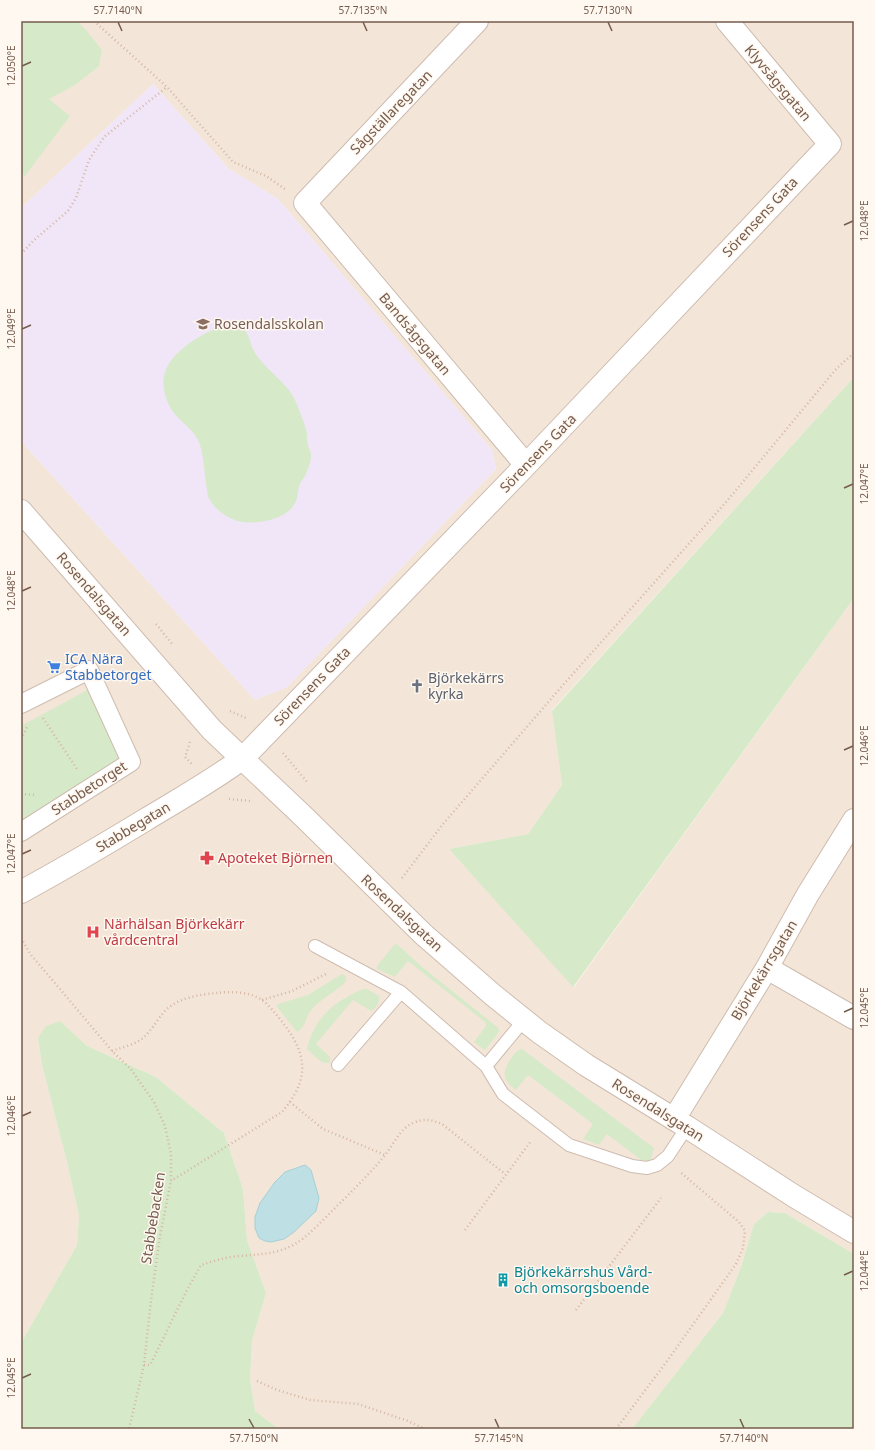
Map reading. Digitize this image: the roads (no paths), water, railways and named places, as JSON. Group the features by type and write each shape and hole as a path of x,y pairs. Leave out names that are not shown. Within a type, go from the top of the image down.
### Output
{"street":[{"name":"Sågställaregatan","path":"304,202 477,21"},
{"name":"Klyvsågsgatan","path":"727,21 830,144"},
{"name":"Sörensens Gata","path":"242,758 526,465 830,144"},
{"name":"Bandsågsgatan","path":"304,202 526,465"},
{"name":"Rosendalsgatan","path":"21,511 212,730 423,934 493,995 539,1032 586,1065 854,1232"},
{"name":"Stabbetorget","path":"21,704 89,670 131,762 21,832"},
{"name":"Stabbegatan","path":"21,892 164,809 225,772 242,758"},
{"name":"Björkekärrsgatan","path":"680,1123 808,894 854,820"},
{"path":"767,968 854,1018"}],"lane":[{"path":"315,946 400,992 486,1066 503,1094 569,1145 632,1166 647,1168 657,1165 668,1156 680,1123"},
{"path":"338,1065 400,992"},
{"path":"486,1066 524,1020"}],"water":[{"path":"305,1165 311,1170 319,1198 316,1211 294,1232 284,1239 271,1242 259,1238 255,1228 255,1217 260,1203 275,1182 285,1172"}],"place":[{"name":"Rosendalsskolan","path":"203,324"},
{"name":"ICA Nära Stabbetorget","path":"54,667"},
{"name":"Björkekärrs kyrka","path":"417,686"},
{"name":"Apoteket Björnen","path":"207,858"},
{"name":"Närhälsan Björkekärr vårdcentral","path":"93,932"},
{"name":"Björkekärrshus Vård- och omsorgsboende","path":"503,1280"}]}
